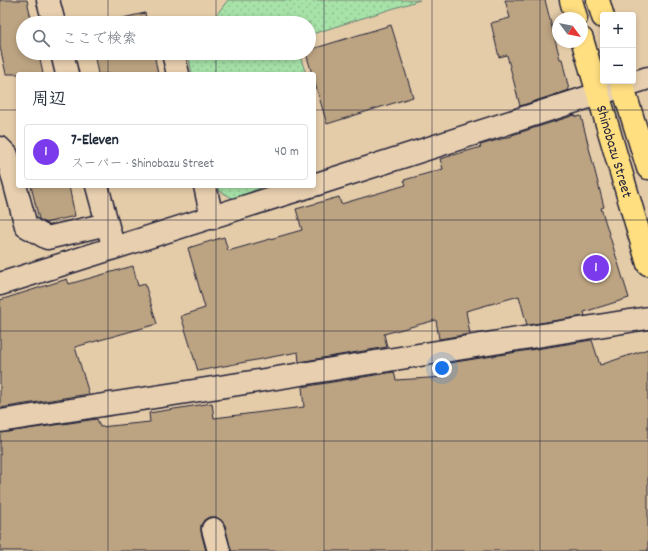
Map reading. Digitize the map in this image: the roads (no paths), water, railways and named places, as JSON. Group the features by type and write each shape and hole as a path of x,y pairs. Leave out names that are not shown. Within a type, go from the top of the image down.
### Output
{"main road":[{"path":"571,0 574,12"},
{"path":"598,0 602,12"},
{"name":"Shinobazu Street","path":"585,48 648,264"},
{"name":"Shinobazu Street","path":"622,84 648,168"}],"street":[{"path":"48,0 52,16"},
{"path":"64,60 67,72"},
{"path":"175,60 178,72"},
{"path":"636,80 648,78"},
{"path":"316,184 598,93 620,84"},
{"path":"0,148 7,155 26,226 47,238 107,224"},
{"path":"98,188 113,249"},
{"path":"204,188 212,218"},
{"path":"0,284 304,188"},
{"path":"0,421 266,380 648,318"},
{"path":"213,529 219,551"}],"place":[{"name":"7-Eleven","path":"596,268"}]}
